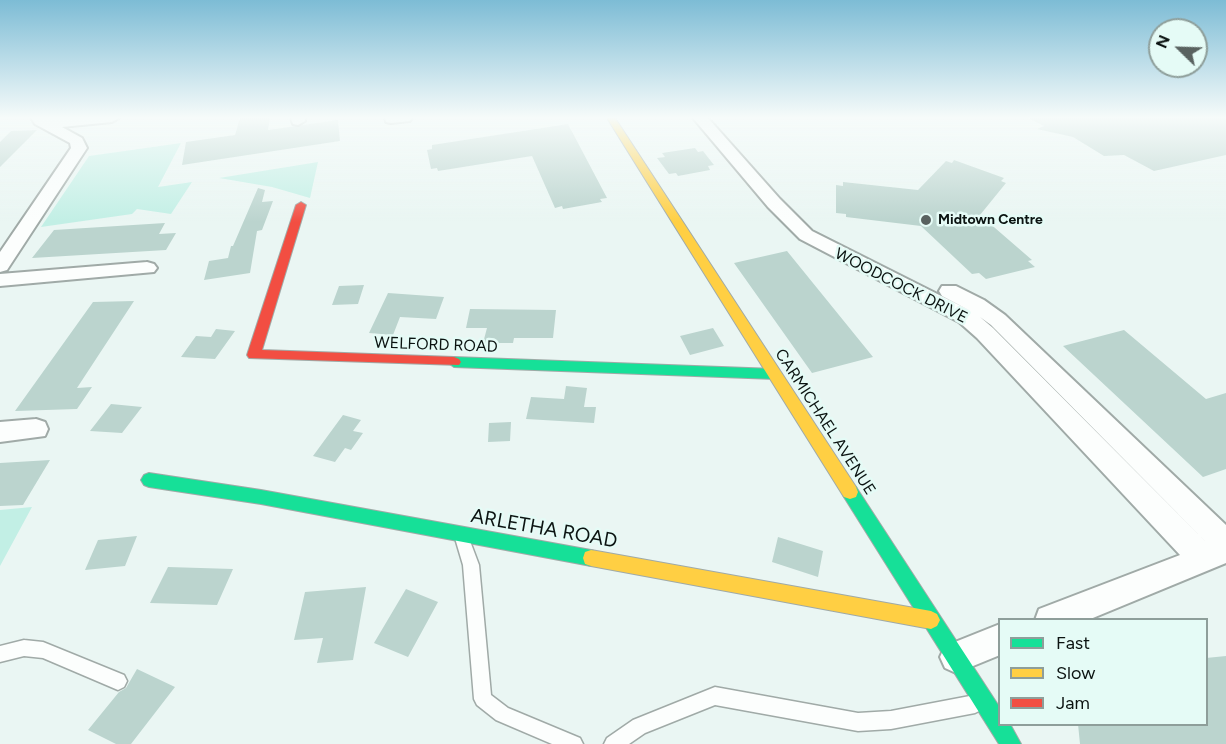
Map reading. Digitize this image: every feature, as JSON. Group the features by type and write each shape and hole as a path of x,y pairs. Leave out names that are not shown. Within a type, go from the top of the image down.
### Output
{"street":[{"path":"0,266 77,153"},
{"name":"CARMICHAEL AVENUE","path":"633,153 998,724"},
{"name":"WOODCOCK DRIVE","path":"730,153 774,203 806,235 966,316 1218,551"},
{"name":"WOODCOCK DRIVE","path":"749,153 820,231 963,298 998,320 1218,551"},
{"name":"WELFORD ROAD","path":"301,205 254,355 775,374"},
{"path":"0,280 147,268"},
{"path":"0,432 36,429"},
{"name":"ARLETHA ROAD","path":"149,480 261,497 931,620"},
{"path":"1055,618 1218,551"},
{"path":"956,657 998,639"},
{"name":"CARMICHAEL AVENUE","path":"1000,726 1011,744"}],"lane":[{"path":"460,533 471,565 483,699 502,714 574,744"},
{"path":"0,654 24,648 43,650 118,681"},
{"path":"613,744 639,726 715,696 858,722 891,720 985,703"}],"green space":[{"path":"112,153 176,153 158,187 192,182 171,214 137,209 132,214 41,227 89,156"},
{"path":"318,162 310,198 272,187 219,178"},
{"path":"32,507 0,566 0,510"}],"building":[{"path":"0,153 14,153 0,167"},
{"path":"184,153 263,153 182,165"},
{"path":"428,153 583,153 607,198 600,199 602,202 563,209 562,206 555,208 532,156 438,171 437,168 431,169"},
{"path":"662,153 704,153 714,165 708,166 710,170 678,176 676,173 669,174 657,158 665,157"},
{"path":"1099,153 1226,153 1226,155 1154,171 1124,155 1104,156"},
{"name":"Midtown Centre","path":"954,160 1004,178 1001,181 1006,183 980,215 1032,260 1028,261 1035,267 986,279 979,273 972,274 921,226 846,217 846,214 836,213 836,185 843,186 843,182 918,190 946,161 952,163"},
{"path":"258,188 265,190 262,202 273,201 262,230 257,231 250,273 204,280 209,261 228,258 231,246 233,246"},
{"path":"165,223 159,234 176,233 166,250 32,258 54,230"},
{"path":"787,251 873,357 812,373 734,263"},
{"path":"364,285 358,304 332,305 339,286"},
{"path":"388,293 444,297 436,319 400,317 393,335 369,333"},
{"path":"134,301 77,388 92,387 77,409 15,411 93,302"},
{"path":"470,309 556,310 553,338 514,338 513,343 483,343 487,328 466,328"},
{"path":"713,328 724,346 690,355 680,336"},
{"path":"216,329 235,331 215,359 181,357 196,336 211,337"},
{"path":"1124,330 1206,399 1226,393 1226,469 1203,477 1063,346"},
{"path":"566,386 587,388 584,407 596,407 594,423 526,419 531,397 564,399"},
{"path":"111,404 142,407 122,433 90,431"},
{"path":"343,415 361,420 353,431 363,433 351,450 345,448 335,462 313,456"},
{"path":"511,422 510,441 488,442 489,423"},
{"path":"50,460 23,505 0,506 0,463"},
{"path":"137,536 125,566 85,570 98,540"},
{"path":"778,537 823,551 818,577 772,562"},
{"path":"168,567 233,569 217,605 150,603"},
{"path":"366,587 353,660 317,663 323,638 294,640 305,592"},
{"path":"406,589 438,602 408,657 374,643"},
{"path":"1226,656 1226,744 1080,744 1078,726 1208,726 1208,658"},
{"path":"137,669 175,687 131,744 116,744 88,730 119,692 126,688"}],"traffic: fast":[{"path":"454,362 775,374"},
{"path":"149,480 261,497 591,558"},
{"path":"850,492 998,724"},
{"path":"1000,726 1011,744"}],"traffic: slow":[{"path":"633,153 850,492"},
{"path":"591,558 931,620"}],"traffic: jam":[{"path":"301,205 254,355 454,362"}],"place":[{"name":"Midtown Centre","path":"926,220"}]}
